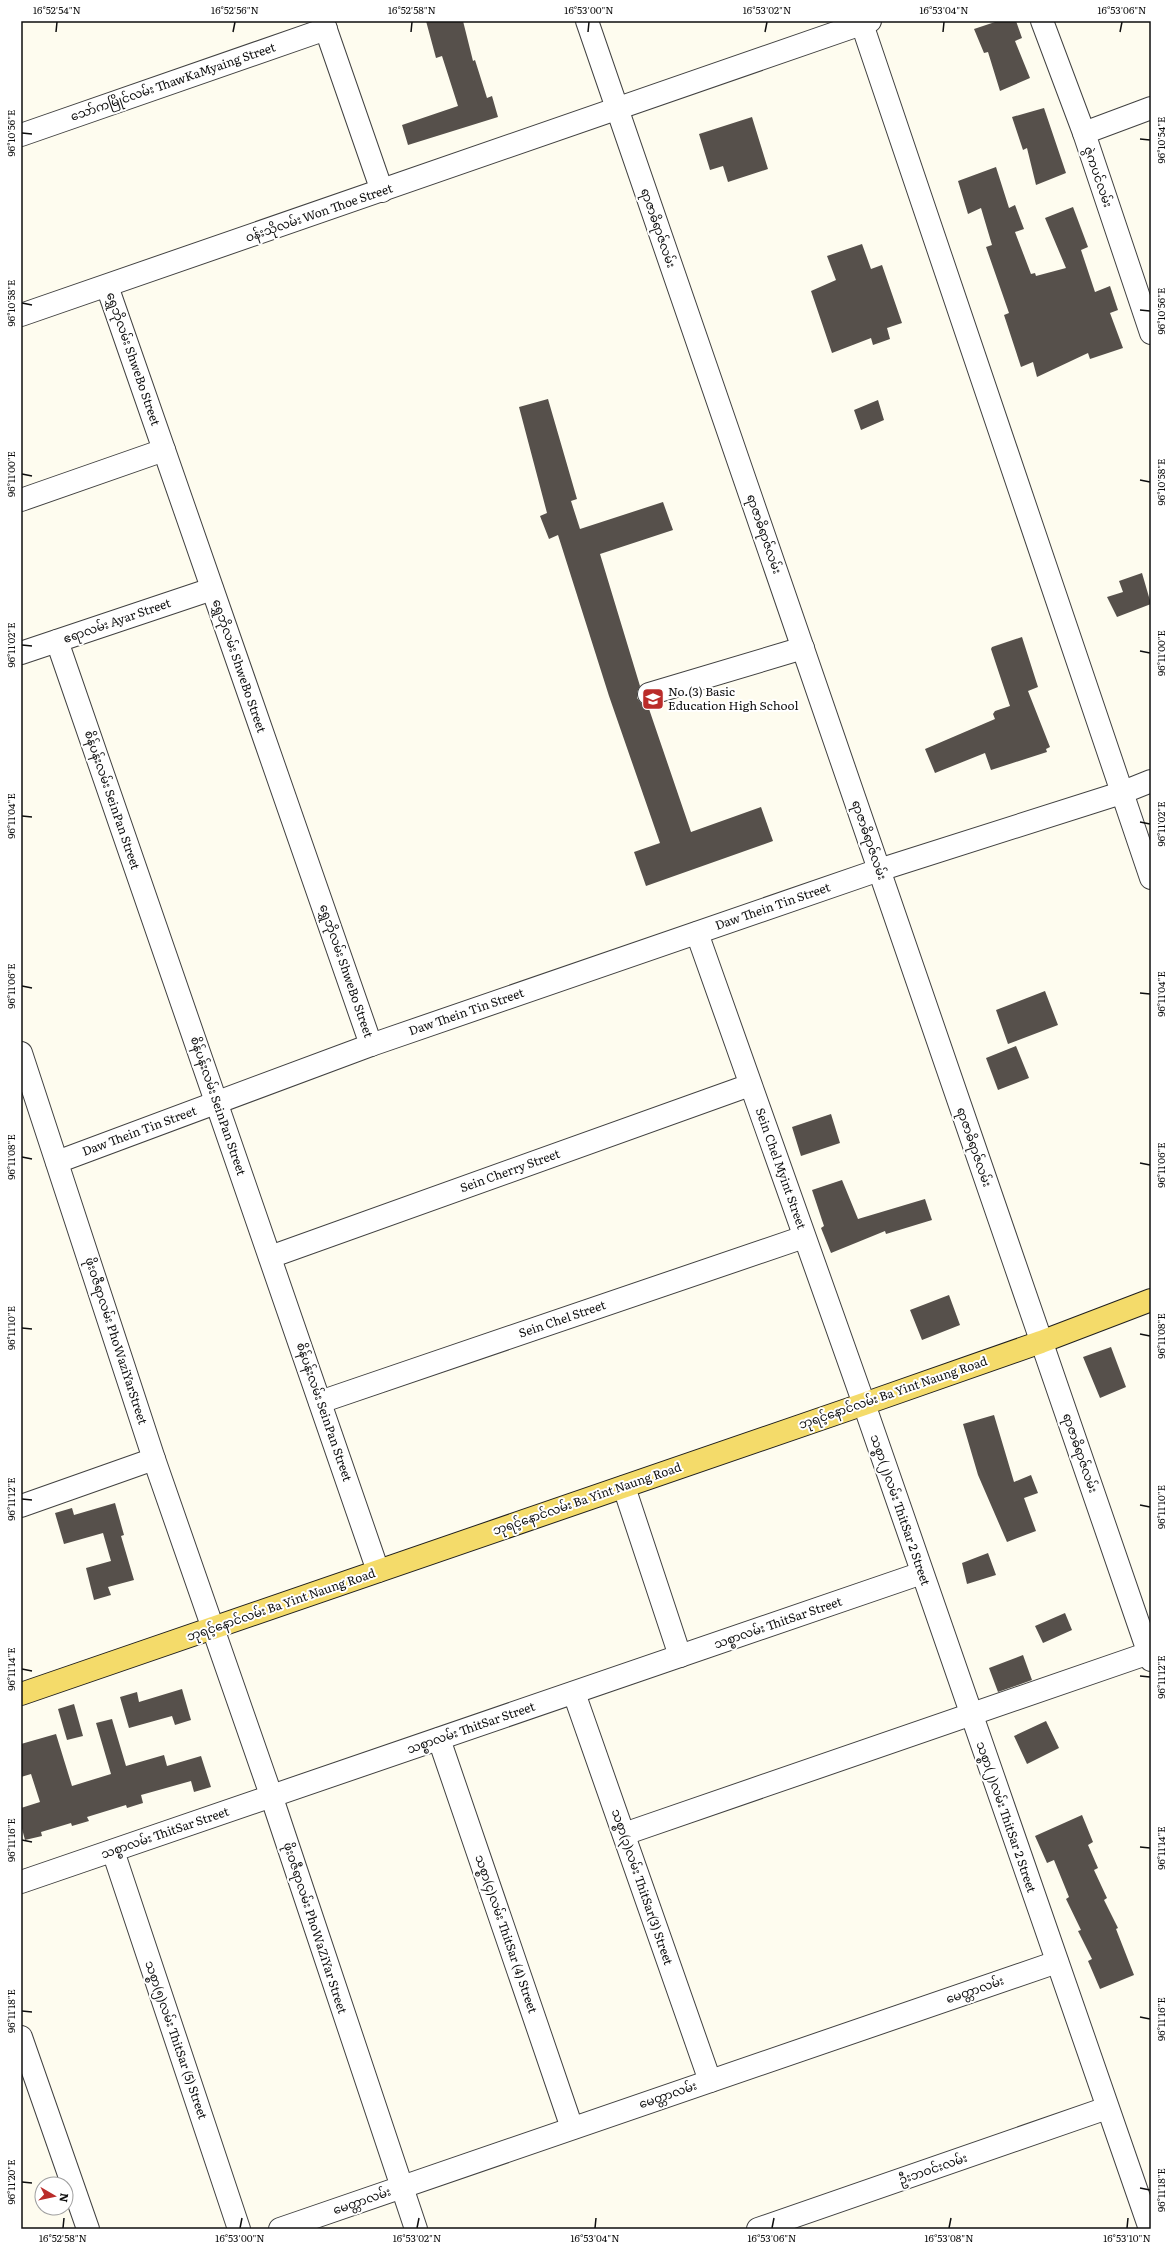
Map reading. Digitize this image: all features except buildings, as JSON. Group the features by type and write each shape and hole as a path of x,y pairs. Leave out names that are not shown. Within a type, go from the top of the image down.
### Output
{"main road":[{"name":"ဘုရင့်နောင်လမ်း Ba Yint Naung Road","path":"21,1694 864,1404 1041,1342 1151,1300"}],"street":[{"name":"ရာဇာဓိရာဇ်လမ်း","path":"587,21 1150,1656"},
{"name":"ဇွဲကပင်လမ်း","path":"1042,21 1084,132 1151,333"},
{"name":"ဝန်းသိုလမ်း Won Thoe Street","path":"21,315 618,110 865,22"},
{"path":"865,22 1121,793 1151,878"},
{"path":"324,25 382,191"},
{"name":"သော်ကမြိုင်လမ်း ThawKaMyaing Street","path":"21,135 324,25"},
{"path":"1084,132 1151,108"},
{"name":"ရွှေဘိုလမ်း ShweBo Street","path":"107,286 371,1045"},
{"path":"21,500 164,450"},
{"name":"ဧရာလမ်း Ayar Street","path":"21,653 212,589"},
{"name":"စိန်ပန်းလမ်း SeinPan Street","path":"57,641 378,1571"},
{"path":"650,694 803,648"},
{"name":"Daw Thein Tin Street","path":"57,1162 371,1045 879,870 1121,793 1151,781"},
{"name":"Sein Chel Myint Street","path":"697,933 864,1404"},
{"name":"ဖိုးဝဇီရာလမ်း PhoWaziYarStreet","path":"21,1053 154,1459 213,1628"},
{"name":"Sein Cherry Street","path":"270,1257 750,1085"},
{"name":"Sein Chel Street","path":"320,1402 804,1237"},
{"name":"သစ္စာ(၂)လမ်း ThitSar 2 Street","path":"864,1404 1150,2229"},
{"path":"21,1506 154,1459"},
{"path":"624,1486 680,1656"},
{"name":"သစ္စာလမ်း ThitSar Street","path":"21,1882 922,1573"},
{"name":"ဖိုးဝဇီရာလမ်း PhoWaZiYar Street","path":"213,1628 271,1795 416,2229"},
{"path":"624,1834 971,1714 1150,1656"},
{"name":"သစ္စာ(၃)လမ်း ThitSar(3) Street","path":"574,1693 710,2081"},
{"name":"သစ္စာ(၄)လမ်း ThitSar (4) Street","path":"439,1739 572,2128"},
{"name":"သစ္စာ(၅)လမ်း ThitSar (5) Street","path":"113,1851 239,2229"},
{"name":"မေတ္တာလမ်း","path":"280,2229 1057,1962"},
{"path":"21,2037 88,2229"},
{"name":"ဦးဘဝင်းလမ်း","path":"758,2229 1107,2108"}],"place":[{"name":"No.(3) Basic Education High School","path":"653,699"}]}
